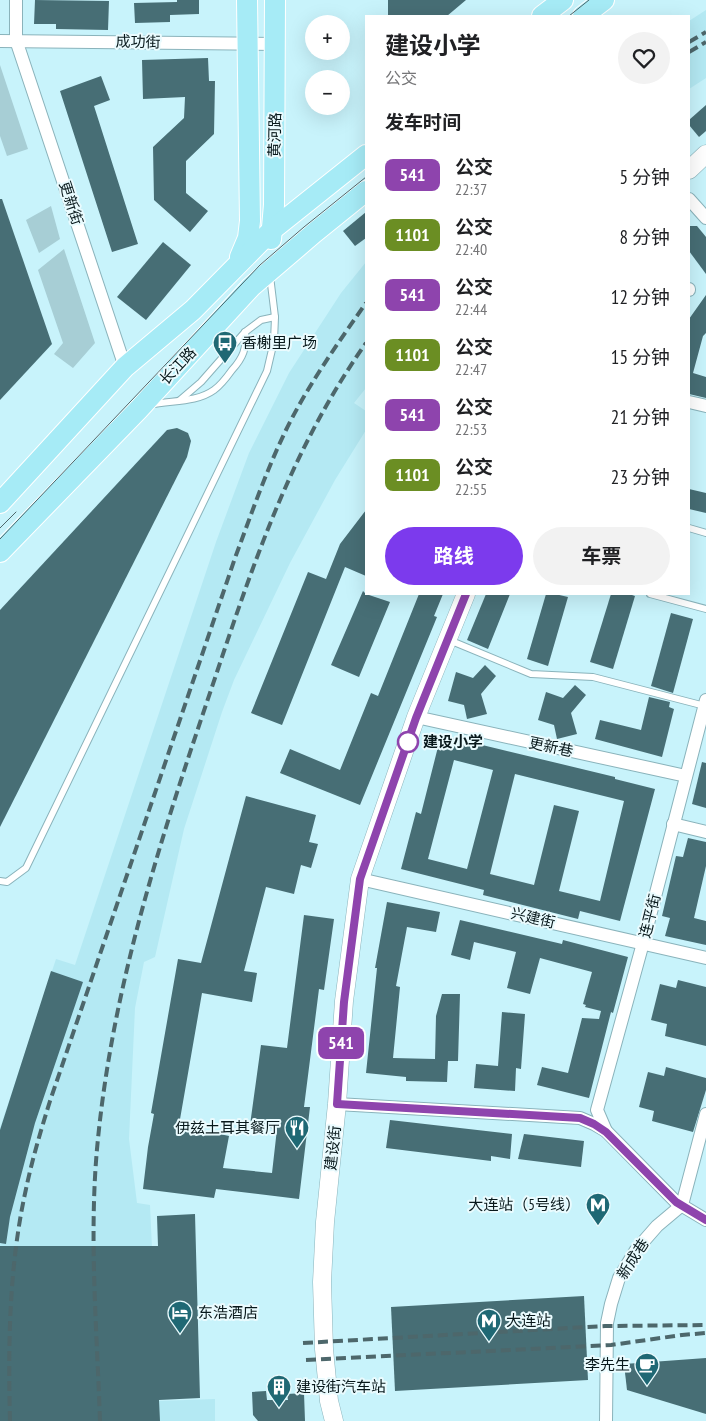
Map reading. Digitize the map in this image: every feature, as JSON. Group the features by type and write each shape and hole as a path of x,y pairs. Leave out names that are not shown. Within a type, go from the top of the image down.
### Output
{"main road":[{"name":"黄河路","path":"238,264 248,238 250,221 247,0"},
{"name":"黄河路","path":"269,271 274,204 275,0"},
{"path":"543,15 563,0"},
{"path":"585,15 604,0"},
{"path":"690,169 706,154"},
{"name":"长江路","path":"0,503 125,367 193,310 272,230 365,156"},
{"name":"长江路","path":"0,552 138,409 251,287 365,192"},
{"name":"建设街","path":"334,1421 329,1401 324,1349 322,1282 325,1222 337,1104 344,1002 360,879 416,718 466,595"}],"street":[{"name":"更新街","path":"16,0 16,40 125,367"},
{"name":"成功街","path":"0,40 276,44"},
{"path":"690,200 706,218"},
{"path":"690,402 706,406"},
{"name":"连平街","path":"606,1132 597,1110 643,943 705,703"},
{"name":"更新巷","path":"416,718 686,776"},
{"path":"674,824 706,832"},
{"name":"兴建街","path":"360,879 706,958"},
{"path":"337,1104 580,1118 606,1132 676,1202 706,1220"},
{"path":"682,1205 706,1114"},
{"name":"新成巷","path":"606,1421 607,1323 610,1304 619,1278 636,1250 656,1226 682,1205"}],"lane":[{"path":"0,881 7,882 26,868 31,859 267,370 274,341 275,317 269,271"},
{"path":"180,400 201,382 245,332 261,320 275,317"},
{"path":"138,409 151,404 198,397 214,390 239,362 244,353 245,332"},
{"path":"690,528 706,533"},
{"path":"654,595 706,609"},
{"path":"448,640 531,674 593,677 705,703"}],"shaded area":[{"path":"706,10 706,78 690,88 690,20"},
{"path":"0,65 28,149 7,156 0,136"},
{"path":"51,206 60,239 39,253 26,220"},
{"path":"64,249 95,343 73,368 54,354 63,343 38,270"},
{"path":"365,263 365,389 354,403 365,410 365,432 335,480 290,563 234,680 184,829 155,957 144,962 135,1008 129,1139 137,1203 150,1205 159,1401 215,1399 215,1421 0,1421 0,1128 56,959 75,965 216,542 249,453 289,373 341,293"}],"building":[{"path":"35,0 109,1 108,30 56,29 56,24 34,24"},
{"path":"177,0 199,0 199,14 170,15 170,22 135,23 134,3 177,2"},
{"path":"388,0 466,0 448,15 388,15"},
{"path":"208,58 209,81 215,81 214,134 186,161 186,193 208,211 190,232 154,200 153,147 184,118 185,97 143,99 142,60"},
{"path":"101,76 110,100 94,106 138,244 112,252 60,91"},
{"path":"706,105 706,131 699,137 690,126 690,119"},
{"path":"0,199 2,199 52,344 0,400"},
{"path":"365,213 365,239 355,246 343,231"},
{"path":"690,226 697,226 706,237 706,274 690,252"},
{"path":"163,242 191,265 146,320 117,297"},
{"path":"706,295 706,333 703,336 693,373 706,377 706,398 690,394 690,318"},
{"path":"177,428 188,433 191,441 187,457 0,827 0,610 167,430"},
{"path":"690,489 706,493 706,513 690,509"},
{"path":"365,511 365,576 345,567 282,725 251,713 308,572 326,579 340,544"},
{"path":"363,591 365,595 390,602 359,677 331,665"},
{"path":"419,595 443,595 434,616 437,617 360,805 280,773 290,749 340,770 371,693 378,696"},
{"path":"486,595 510,595 488,649 467,640"},
{"path":"546,595 568,597 548,666 527,659"},
{"path":"611,595 635,596 613,669 590,662"},
{"path":"671,613 693,619 673,693 651,686"},
{"path":"485,665 496,676 481,694 487,714 467,719 464,705 448,701 456,672 473,678"},
{"path":"575,685 586,695 571,713 577,734 557,739 554,725 538,720 546,692 563,698"},
{"path":"649,697 670,702 669,707 674,709 662,757 595,739 600,720 641,730"},
{"path":"441,735 615,777 615,779 655,789 620,921 580,911 578,919 483,895 484,890 401,869 416,812 421,814","holes":["454,760 493,770 467,869 428,859","515,774 624,801 600,901 559,891 579,811 554,805 534,885 490,874"]},
{"path":"702,762 706,763 706,808 692,804"},
{"path":"246,796 316,815 309,842 318,844 311,868 301,865 294,894 266,887 244,971 257,973 252,1002 202,993 179,1125 229,1136 223,1168 272,1173 277,1129 250,1125 261,1045 287,1048 304,915 334,919 324,990 319,989 304,1107 310,1107 299,1199 216,1189 214,1198 143,1189 154,1114 151,1113 178,959 201,963"},
{"path":"688,838 706,842 706,866 694,918 706,921 706,945 665,936 670,918 662,916 676,856 683,857"},
{"path":"387,902 440,912 436,932 407,927 396,986 400,987 393,1058 435,1059 436,1016 442,994 460,994 458,1061 448,1061 447,1082 406,1081 406,1077 366,1073 377,968 375,968"},
{"path":"460,920 562,944 563,940 628,957 613,1013 611,1012 589,1098 537,1085 542,1067 568,1073 582,1018 599,1019 601,1011 585,1007 586,1005 583,1004 592,972 540,958 530,994 507,988 516,952 474,942 470,960 451,955"},
{"path":"51,971 83,982 35,1123 10,1217 6,1244 0,1243 0,1130"},
{"path":"678,980 706,987 706,1046 665,1036 667,1024 651,1020 660,984 676,988"},
{"path":"502,1012 525,1014 521,1069 516,1068 515,1091 474,1088 476,1064 498,1066"},
{"path":"666,1067 706,1078 706,1090 693,1132 652,1121 654,1111 639,1107 648,1072 664,1076"},
{"path":"390,1120 512,1134 510,1159 491,1156 491,1161 386,1148"},
{"path":"524,1134 584,1141 581,1167 518,1159"},
{"path":"195,1214 200,1398 159,1400 160,1421 0,1421 0,1246 158,1246 157,1216"},
{"path":"584,1296 588,1380 395,1391 391,1307"},
{"path":"706,1358 706,1414 627,1390 624,1364"},
{"name":"建设街汽车站","path":"266,1391 267,1400 288,1400 287,1394 304,1393 305,1421 258,1421 253,1415 252,1392"}],"tram line":[{"path":"570,15 589,0"},
{"path":"0,539 260,265 365,178"},
{"path":"0,528 16,512"}],"railway":[{"path":"690,41 706,32"},
{"path":"690,51 706,42"},
{"path":"10,1421 9,1363 16,1246 28,1178 50,1101 235,558 265,477 286,430 304,397 365,304"},
{"path":"100,1421 94,1285 97,1149 104,1087 128,967 143,907 178,789 262,543 297,461 318,421 365,345"},
{"path":"303,1343 605,1326 706,1325"},
{"path":"306,1360 611,1345 706,1333"}],"bus line":[{"name":"541","path":"466,595 416,718 360,879 344,1002 337,1104 580,1118 606,1132 676,1202 706,1220"}],"place":[{"name":"香榭里广场","path":"225,364"},
{"name":"建设小学","path":"408,742"},
{"name":"伊兹土耳其餐厅","path":"297,1149"},
{"name":"大连站（5号线）","path":"598,1226"},
{"name":"东浩酒店","path":"180,1334"},
{"name":"大连站","path":"489,1342"},
{"name":"李先生","path":"647,1386"},
{"name":"建设街汽车站","path":"279,1408"}]}
